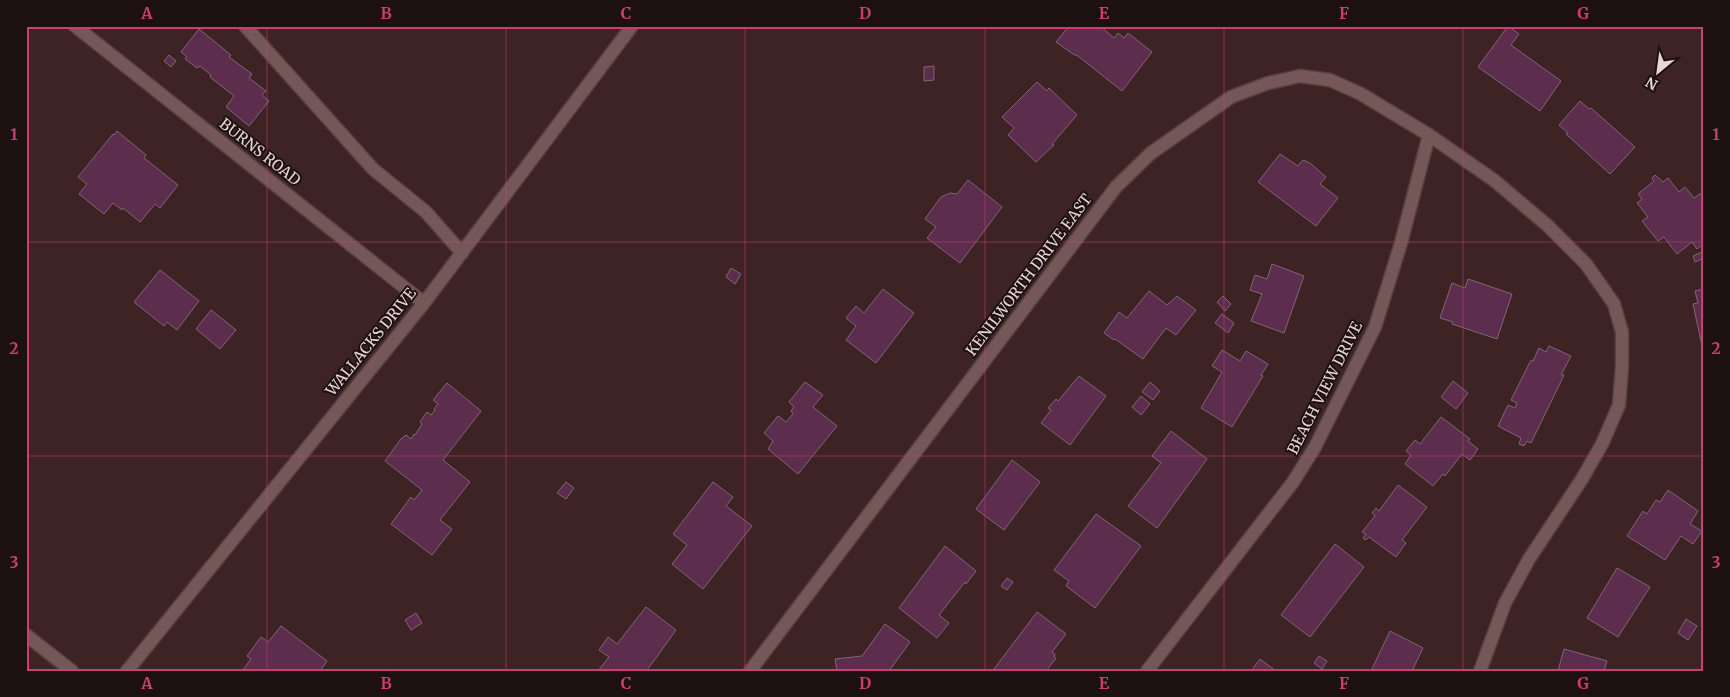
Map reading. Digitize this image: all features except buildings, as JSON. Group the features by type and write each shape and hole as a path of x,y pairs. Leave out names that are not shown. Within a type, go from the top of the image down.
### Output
{"street":[{"name":"BURNS ROAD","path":"75,26 424,303"},
{"path":"245,26 373,169 426,212 462,253"},
{"name":"WALLACKS DRIVE","path":"127,671 424,303 632,26"},
{"name":"KENILWORTH DRIVE EAST","path":"750,671 1116,187 1151,153 1231,97 1268,83 1300,76 1330,80 1361,94 1429,134 1495,181 1548,226 1586,264 1614,304 1622,332 1619,405 1602,444 1582,479 1529,559 1504,603 1480,671"},
{"name":"BEACH VIEW DRIVE","path":"1147,671 1293,482 1316,447 1375,327 1401,243 1429,134"},
{"path":"26,635 72,671"}]}
